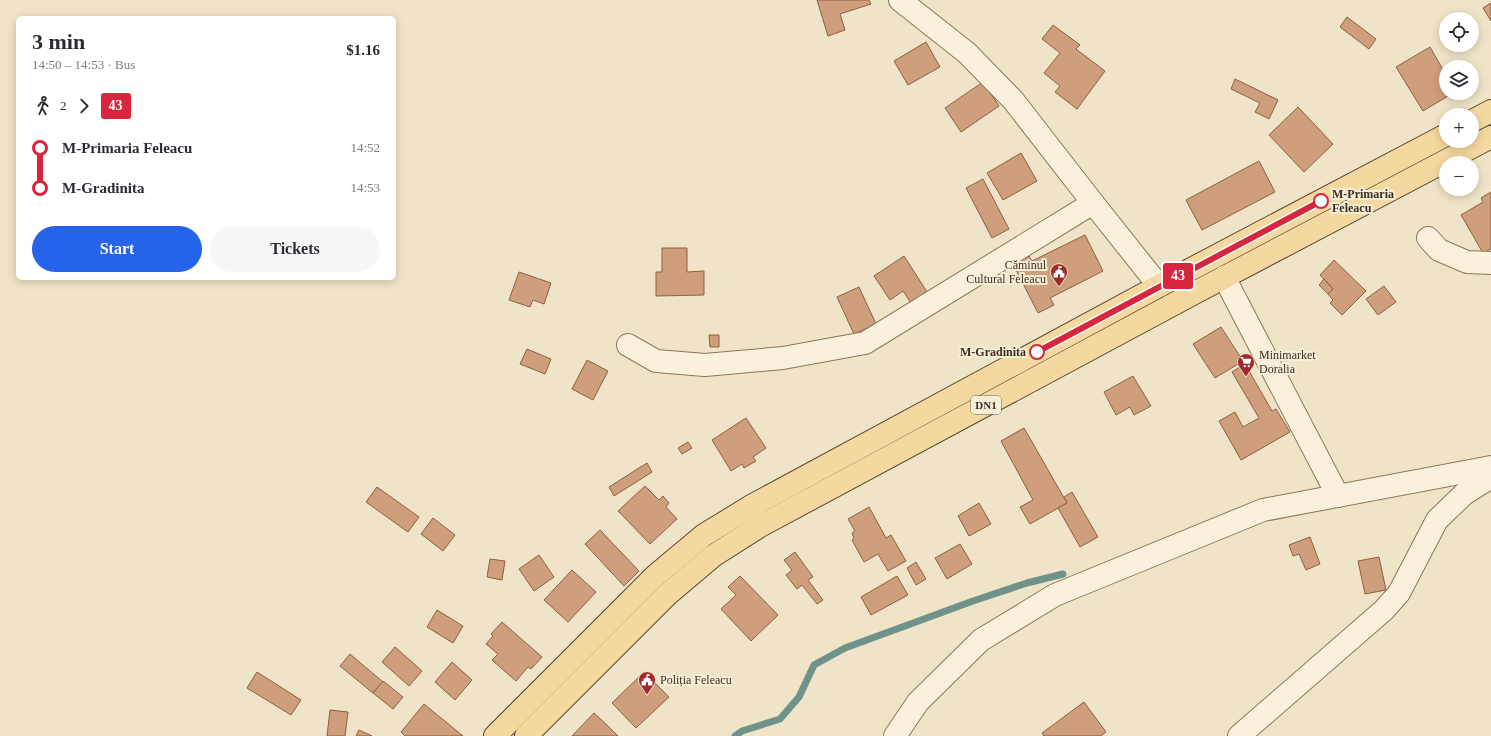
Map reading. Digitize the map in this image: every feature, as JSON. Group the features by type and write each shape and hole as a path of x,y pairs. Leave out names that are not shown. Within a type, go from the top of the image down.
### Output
{"main road":[{"path":"1479,117 1491,111"},
{"name":"DN1","path":"526,736 668,594 713,556 760,526 1224,277 1491,137"},
{"name":"DN1","path":"495,736 655,576 704,535 753,505 1159,286 1439,139"}],"street":[{"path":"900,0 967,53 1013,100 1092,203 1159,286"},
{"path":"628,345 656,361 705,365 784,358 865,343 1092,203"},
{"path":"1428,238 1439,250 1467,262 1491,263"},
{"path":"1224,277 1338,496"},
{"path":"895,736 918,702 980,640 1055,595 1263,510 1491,467"},
{"path":"1240,736 1384,610 1400,593 1437,520 1464,494 1491,477"}],"building":[{"path":"817,0 869,0 871,4 840,14 845,30 828,36"},
{"path":"1491,3 1491,21 1483,8"},
{"path":"1347,17 1376,39 1369,49 1340,27"},
{"path":"1053,25 1080,45 1076,49 1105,71 1077,109 1055,92 1060,86 1044,73 1060,53 1042,39"},
{"path":"926,42 940,67 908,85 894,61"},
{"path":"1430,47 1439,63 1439,100 1441,100 1423,111 1396,67"},
{"path":"1235,79 1278,100 1269,119 1255,112 1260,103 1231,89"},
{"path":"983,82 999,106 961,132 945,108"},
{"path":"1298,107 1333,144 1304,172 1269,135"},
{"path":"1021,153 1037,181 1003,200 987,173"},
{"path":"1259,161 1275,192 1202,230 1186,200"},
{"path":"983,179 1009,229 992,238 966,188"},
{"path":"1491,192 1491,249 1483,253 1461,215 1483,202 1481,198"},
{"path":"1085,235 1103,271 1050,298 1054,305 1038,313 1013,264 1029,256 1032,261"},
{"path":"662,248 687,248 687,272 704,271 704,295 656,296 656,272 662,272"},
{"path":"904,256 929,295 913,306 903,291 890,300 874,276"},
{"path":"1334,260 1366,291 1342,315 1330,303 1333,300 1328,294 1333,289 1320,275"},
{"path":"519,272 551,283 544,304 533,300 530,307 509,300"},
{"path":"1324,279 1333,289 1328,294 1319,285"},
{"path":"1384,286 1396,302 1378,315 1366,299"},
{"path":"859,287 876,324 854,334 837,297"},
{"path":"1221,327 1243,361 1215,378 1193,344"},
{"path":"709,335 719,335 719,347 710,347"},
{"path":"527,349 551,359 545,374 520,364"},
{"path":"587,360 608,371 593,400 572,389"},
{"path":"1245,364 1272,411 1276,409 1290,432 1241,460 1219,421 1235,412 1243,427 1259,418 1232,372"},
{"path":"1133,376 1151,406 1134,415 1130,407 1116,415 1104,392"},
{"path":"746,418 766,448 753,457 756,461 744,468 742,464 731,471 712,440"},
{"path":"1024,428 1067,503 1030,524 1020,507 1033,500 1001,441"},
{"path":"688,442 692,448 682,454 678,448"},
{"path":"647,463 652,472 614,496 609,487"},
{"path":"645,486 659,500 663,496 669,503 666,507 677,519 650,544 618,511"},
{"path":"377,487 419,517 408,532 366,502"},
{"path":"1072,492 1098,537 1080,547 1058,508 1067,503 1064,497"},
{"path":"979,503 991,524 969,536 958,516"},
{"path":"869,507 886,538 891,535 906,561 888,571 878,554 864,562 852,540 854,538 852,533 855,531 848,519"},
{"path":"433,518 455,535 443,551 421,534"},
{"path":"600,530 639,571 624,586 585,544"},
{"path":"1310,537 1320,564 1306,570 1299,554 1293,556 1289,545"},
{"path":"960,544 972,564 947,579 935,558"},
{"path":"795,552 813,577 808,580 823,600 817,604 802,585 797,589 786,575 792,570 784,560"},
{"path":"539,555 554,577 534,591 519,569"},
{"path":"1379,557 1386,590 1365,594 1358,561"},
{"path":"490,559 505,561 502,580 487,577"},
{"path":"916,562 926,579 916,585 907,568"},
{"path":"572,570 596,592 568,622 544,600"},
{"path":"740,576 778,615 751,641 721,609 736,595 728,587"},
{"path":"897,576 908,595 871,615 861,597"},
{"path":"437,610 463,626 453,643 427,627"},
{"path":"502,622 542,657 531,669 528,667 516,681 492,660 498,654 486,644 493,636 491,634"},
{"path":"395,647 422,671 409,686 382,662"},
{"path":"350,654 383,682 373,693 340,666"},
{"path":"452,662 472,680 455,700 435,682"},
{"path":"257,672 301,700 291,715 247,688"},
{"path":"644,672 669,697 636,728 612,703"},
{"path":"383,681 403,697 393,709 373,693"},
{"path":"1084,702 1106,732 1101,736 1044,736 1042,733"},
{"path":"424,704 463,736 405,736 401,732"},
{"path":"330,710 348,712 345,736 327,736"},
{"path":"594,713 609,727 618,736 572,736"},
{"path":"359,730 372,736 356,736"}],"waterway":[{"path":"735,736 742,731 780,719 799,697 814,665 845,648 973,601 1027,583 1063,574"}],"bus line":[{"name":"43","path":"1037,352 1321,201"}],"place":[{"name":"M-Primaria Feleacu","path":"1321,201"},
{"name":"Căminul Cultural Feleacu","path":"1059,287"},
{"name":"M-Gradinita","path":"1037,352"},
{"name":"Minimarket Doralia","path":"1246,377"},
{"name":"Poliția Feleacu","path":"647,695"}]}
